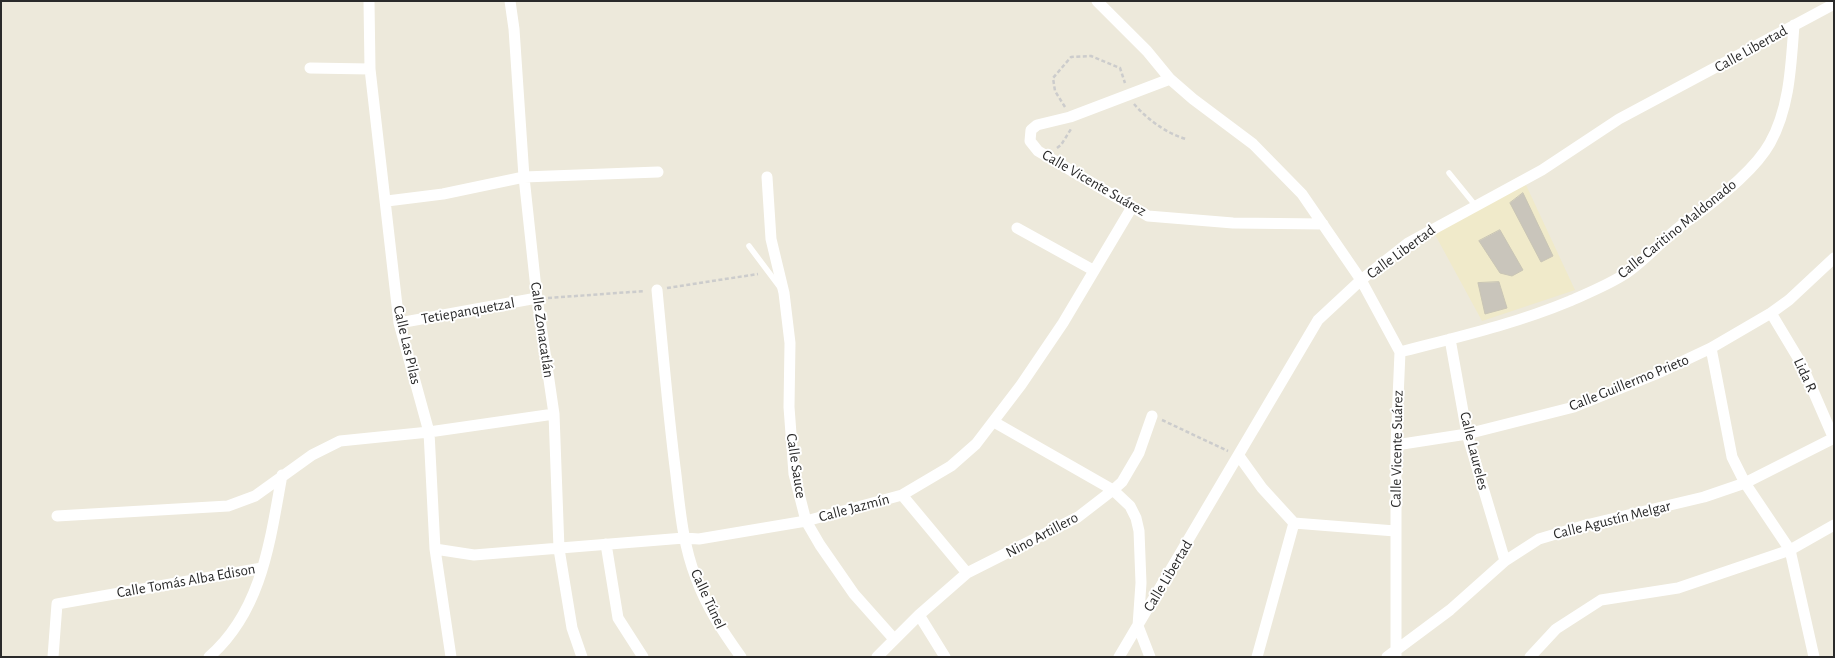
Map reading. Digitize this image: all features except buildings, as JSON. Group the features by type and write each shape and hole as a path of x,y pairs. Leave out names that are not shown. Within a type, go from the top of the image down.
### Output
{"street":[{"name":"Calle Las Pilas","path":"369,1 370,69 387,201 399,323 428,432 435,548 451,657"},
{"name":"Calle Zonacatlán","path":"510,1 515,38 524,177 537,298 554,414 559,549 572,628 582,657"},
{"path":"1098,1 1147,51 1170,79 1193,99 1253,144 1277,166 1302,194 1362,280 1400,352"},
{"name":"Calle Libertad","path":"1120,657 1318,320 1362,280 1408,243 1542,170 1619,119 1834,4"},
{"name":"Calle Caritino Maldonado","path":"1400,352 1491,330 1540,313 1608,283 1625,274 1670,234 1714,203 1745,173 1770,144 1783,110 1788,88 1794,25"},
{"path":"310,68 370,69"},
{"name":"Calle Vicente Suárez","path":"1170,79 1070,117 1037,125 1031,130 1030,141 1038,151 1148,216 1233,223 1326,227"},
{"path":"387,201 442,194 524,177 658,172"},
{"name":"Calle Sauce","path":"768,177 771,239 784,293 790,343 789,407 794,474 806,521 854,594 894,639"},
{"name":"Calle Jazmín","path":"435,548 474,555 684,538 700,539 806,521 902,495 951,466 976,444 994,422 1063,323 1132,207"},
{"path":"1017,228 1094,270"},
{"name":"Calle Guillermo Prieto","path":"1396,445 1467,434 1574,407 1711,348 1772,313 1789,300 1834,258"},
{"name":"Calle Túnel","path":"657,290 670,433 684,538 696,578 707,604 719,627 742,657"},
{"name":"Tetiepanquetzal","path":"399,323 537,298"},
{"name":"Lida R","path":"1772,313 1801,363 1834,438"},
{"name":"Calle Laureles","path":"1450,340 1467,434 1505,561"},
{"path":"1711,348 1732,457 1745,483 1790,550 1814,657"},
{"name":"Calle Vicente Suárez","path":"1393,655 1396,445 1400,352"},
{"path":"57,516 228,506 255,496 312,455 340,441 428,432 554,414"},
{"name":"Nino Artillero","path":"877,657 919,615 968,573 1078,517 1113,490 1122,482 1139,452 1152,416"},
{"path":"994,422 1113,490 1130,506 1136,518 1139,531 1141,583 1138,626 1150,657"},
{"name":"Calle Agustín Melgar","path":"1393,655 1450,610 1505,561 1539,539 1586,525 1704,497 1745,483 1834,438"},
{"path":"1239,456 1262,488 1294,524 1395,531"},
{"name":"Calle Tomás Alba Edison","path":"53,657 57,604 262,568 282,475"},
{"path":"902,495 968,573"},
{"path":"1257,657 1294,524"},
{"path":"1530,657 1556,629 1601,600 1678,588 1790,550 1834,525"},
{"path":"606,544 618,618 643,657"},
{"path":"209,657 238,627 251,604 262,568"},
{"path":"919,615 945,657"}],"lane":[{"path":"1449,173 1475,205"},
{"path":"749,246 784,293"}],"path":[{"path":"1152,416 1239,456"}],"shaded area":[{"path":"1526,185 1575,290 1482,321 1432,229"}]}
